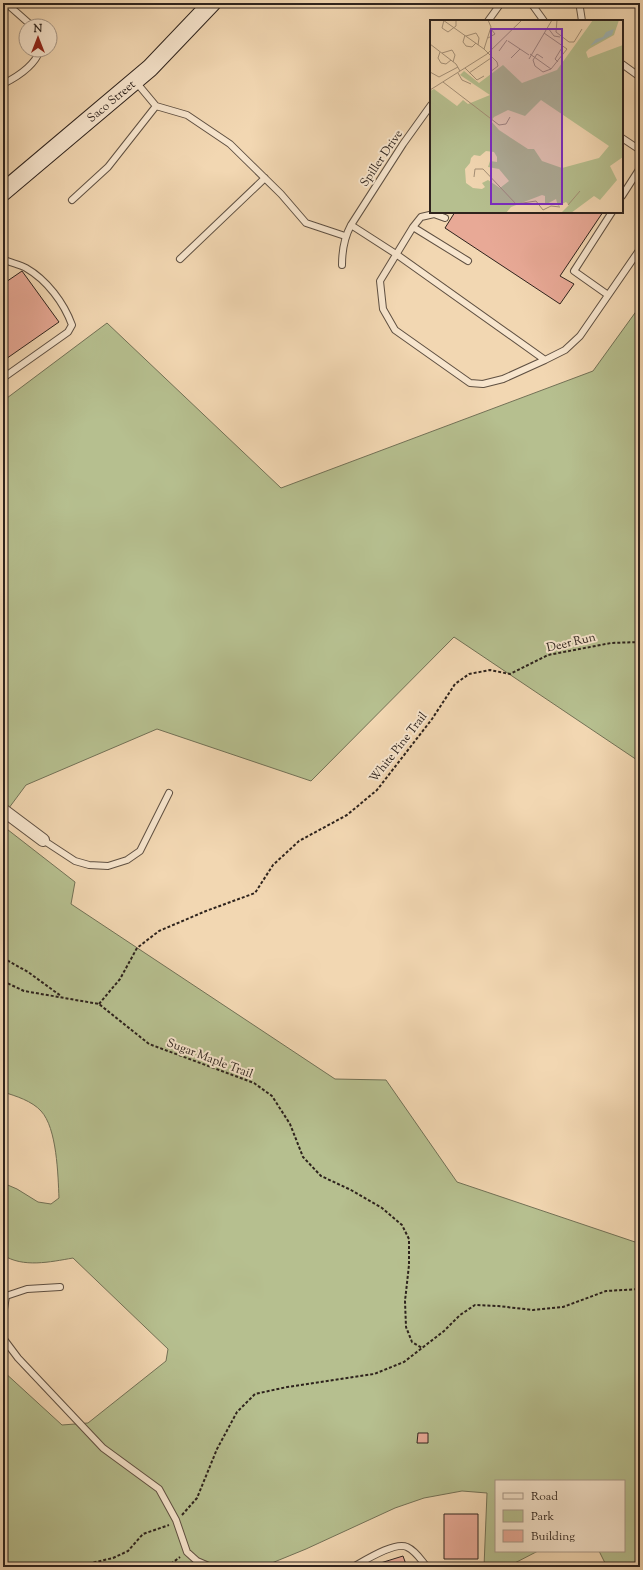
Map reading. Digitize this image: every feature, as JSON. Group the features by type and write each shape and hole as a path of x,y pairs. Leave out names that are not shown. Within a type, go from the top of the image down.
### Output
{"main road":[{"name":"Saco Street","path":"3,192 150,68 212,3"}],"street":[{"path":"3,810 43,840"}],"lane":[{"path":"6,3 23,18"},
{"path":"489,20 500,3"},
{"path":"531,3 543,20"},
{"path":"581,3 580,8 582,20"},
{"path":"3,84 12,80 36,58"},
{"path":"623,67 640,77"},
{"path":"135,81 156,106 186,115 230,144 281,194 306,223 345,236"},
{"path":"72,200 108,167 156,106"},
{"name":"Spiller Drive","path":"342,265 342,250 345,236 351,225 430,106"},
{"path":"623,139 640,150"},
{"path":"623,194 640,168"},
{"path":"180,259 265,178"},
{"path":"608,295 574,271 611,213"},
{"path":"445,218 434,214 421,216 380,281 383,309 395,330 470,383 484,384 503,379 565,350 580,336 640,249"},
{"path":"351,225 396,254 545,360"},
{"path":"413,228 468,261"},
{"path":"3,260 26,268 42,281 57,297 68,313 72,325 68,332 3,378"},
{"path":"43,840 75,861 89,865 108,866 127,860 140,851 169,793"},
{"path":"3,1316 4,1296 27,1289 60,1287"},
{"path":"3,1338 18,1358 103,1448 159,1490 176,1520 187,1552 197,1561 211,1567"},
{"path":"353,1567 394,1547 406,1546 417,1554 427,1567"}],"path":[{"name":"Deer Run","path":"510,674 548,655 610,643 640,642"},
{"name":"White Pine Trail","path":"99,1004 120,979 137,948 159,931 206,910 255,893 273,865 299,841 347,815 378,790 432,719 455,684 469,674 490,670 510,674"},
{"path":"3,958 28,972 62,997"},
{"path":"3,982 24,990 99,1004"},
{"name":"Sugar Maple Trail","path":"99,1004 149,1044 254,1083 272,1096 290,1124 303,1157 321,1176 351,1190 382,1208 402,1225 409,1239 409,1265 405,1301 406,1327 412,1342 422,1348"},
{"path":"74,1567 112,1558 128,1551 143,1534 165,1527 176,1520 197,1498 217,1449 237,1412 255,1394 287,1387 374,1374 404,1362 444,1331 460,1315 475,1305 533,1310 563,1307 606,1291 640,1289"},
{"path":"167,1567 187,1552"}],"green space":[{"path":"640,306 640,762 454,637 311,781 157,729 26,785 3,816 3,401 107,323 281,488 593,371"},
{"path":"3,826 75,882 71,904 335,1079 386,1080 457,1182 638,1243 640,1242 640,1567 605,1567 605,1563 600,1552 625,1552 625,1480 495,1480 495,1552 536,1552 507,1567 484,1567 487,1493 462,1491 424,1498 395,1508 306,1549 262,1567 3,1567 3,1371 62,1425 88,1423 166,1361 168,1349 73,1258 28,1263 19,1262 3,1255 3,1183 17,1189 38,1202 51,1204 59,1198 56,1152 46,1119 41,1111 33,1104 3,1092"}],"building":[{"path":"454,213 602,213 560,276 574,284 560,304 445,228"},
{"path":"22,271 59,322 3,361 3,284"},
{"path":"418,1433 428,1433 428,1443 417,1443"},
{"path":"444,1514 478,1514 478,1559 444,1559"},
{"path":"403,1556 407,1567 374,1567 374,1565"}]}
